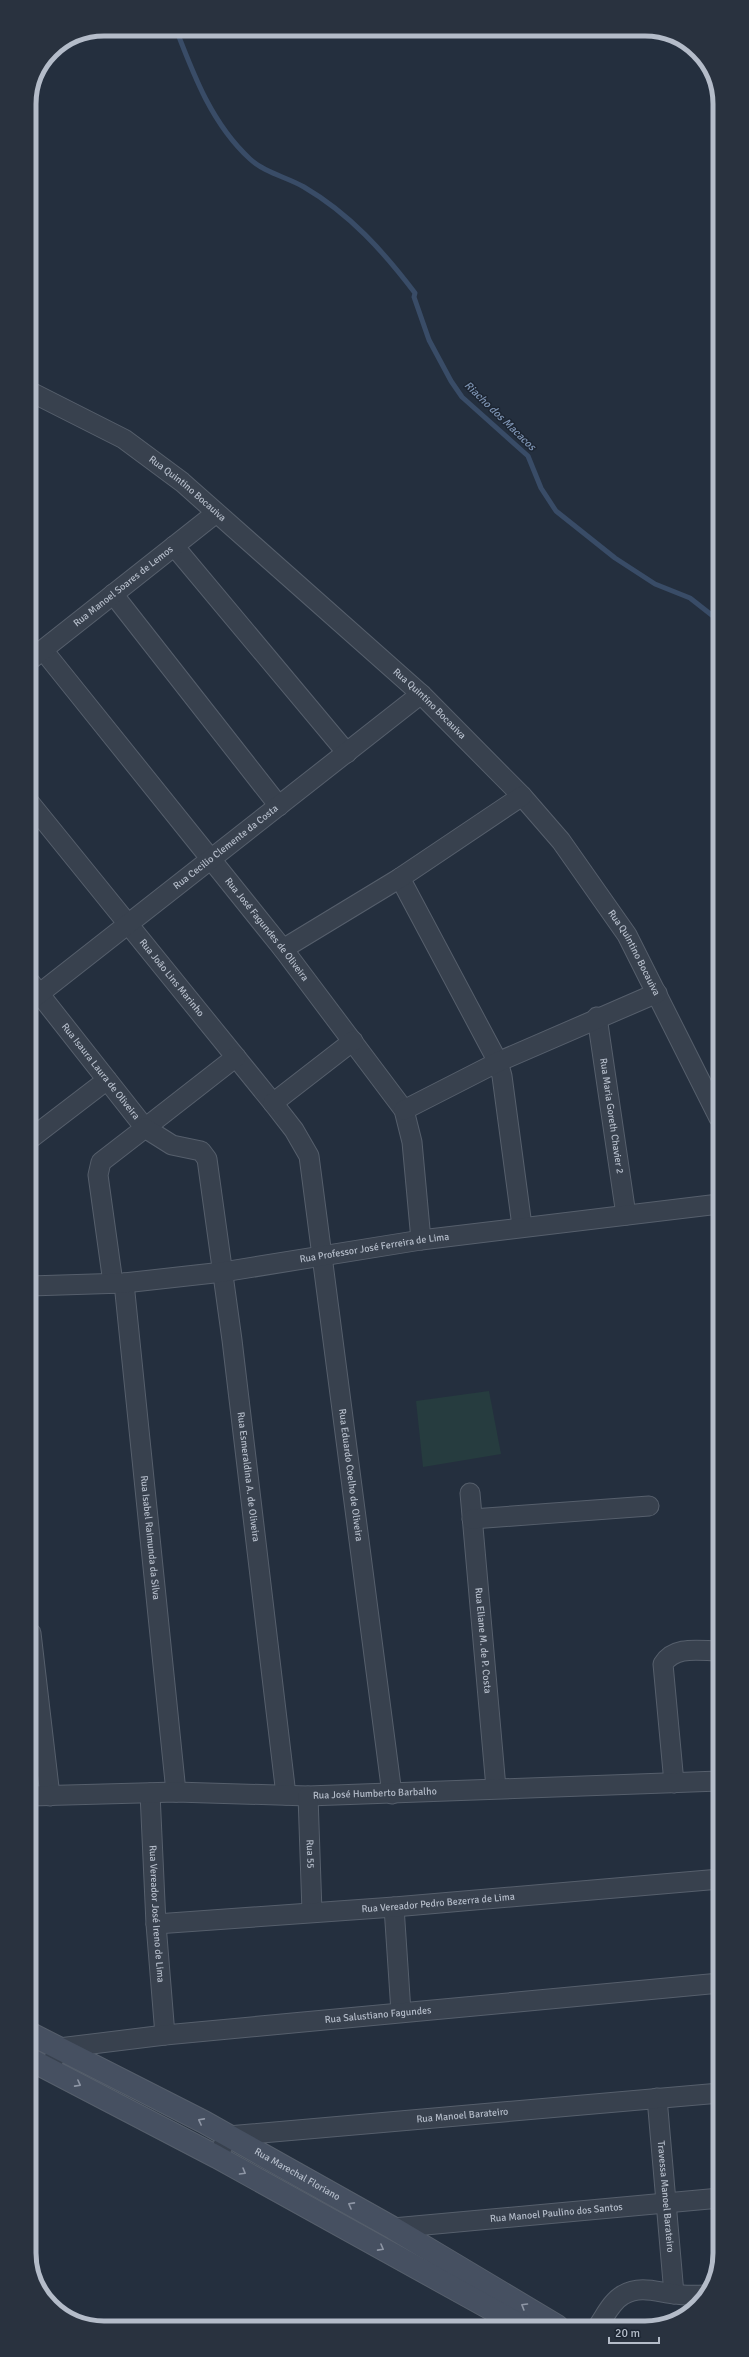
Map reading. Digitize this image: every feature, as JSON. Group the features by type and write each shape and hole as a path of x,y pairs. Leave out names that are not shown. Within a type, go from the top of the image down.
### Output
{"street":[{"name":"Rua Quintino Bocauiva","path":"36,395 124,439 148,456 216,513 421,694 522,796 561,841 597,890 627,936 713,1106"},
{"name":"Rua Manoel Soares de Lemos","path":"36,655 216,513"},
{"path":"174,546 347,753"},
{"path":"113,594 279,806"},
{"name":"Rua José Fagundes de Oliveira","path":"36,655 211,860 283,949 404,1110 412,1142 421,1240"},
{"name":"Rua Cecilio Clemente da Costa","path":"36,990 128,924 421,694"},
{"path":"283,949 400,878 522,796"},
{"name":"Rua João Lins Marinho","path":"36,810 273,1103 294,1130 310,1156"},
{"path":"400,878 498,1062 502,1076 522,1226"},
{"path":"404,1110 498,1062 597,1017 657,993"},
{"name":"Rua Isaura Laura de Oliveira","path":"36,996 145,1128 236,1057"},
{"name":"Rua Maria Goreth Chavier 2","path":"597,1017 626,1215"},
{"path":"273,1103 352,1041"},
{"path":"36,1133 107,1080"},
{"name":"Rua Isabel Raimunda da Silva","path":"145,1128 101,1162 98,1175 118,1283 176,1792"},
{"name":"Rua Esmeraldina A. de Oliveira","path":"145,1128 172,1145 201,1151 206,1159 223,1272 286,1795"},
{"name":"Rua Eduardo Coelho de Oliveira","path":"310,1156 392,1794"},
{"name":"Rua Professor José Ferreira de Lima","path":"36,1286 118,1283 223,1272 421,1240 522,1226 713,1205"},
{"name":"Rua Eliane M. de P. Costa","path":"470,1493 496,1788"},
{"path":"472,1519 649,1506"},
{"path":"674,1783 663,1664 673,1653 684,1651 713,1651"},
{"path":"36,1676 50,1796"},
{"name":"Rua José Humberto Barbalho","path":"36,1796 176,1792 308,1796 713,1781"},
{"name":"Rua Vereador José Ireno de Lima","path":"150,1793 156,1924 165,2034"},
{"name":"Rua 55","path":"308,1796 312,1912"},
{"name":"Rua Vereador Pedro Bezerra de Lima","path":"156,1924 312,1912 394,1908 713,1880"},
{"path":"394,1908 401,2012"},
{"name":"Rua Salustiano Fagundes","path":"59,2048 165,2034 713,1984"},
{"name":"Rua Marechal Floriano","path":"36,2036 228,2136 371,2215 549,2321"},
{"path":"59,2048 40,2065 217,2157 360,2237 498,2320"},
{"name":"Rua Manoel Barateiro","path":"228,2136 713,2094"},
{"name":"Travessa Manoel Barateiro","path":"657,2098 666,2202 685,2298"},
{"path":"217,2157 228,2136"},
{"name":"Rua Manoel Paulino dos Santos","path":"393,2228 713,2199"},
{"path":"360,2237 371,2215"},
{"path":"601,2321 614,2303 623,2295 643,2290 654,2290 685,2298 698,2296"}],"green space":[{"path":"489,1391 501,1454 423,1467 416,1401"}],"waterway":[{"name":"Riacho dos Macacos","path":"179,36 197,82 225,131 237,145 256,164 304,187 351,221 378,248 415,293 414,297 429,340 451,381 462,397 528,456 541,488 556,511 615,558 655,584 690,598 713,616"}]}
